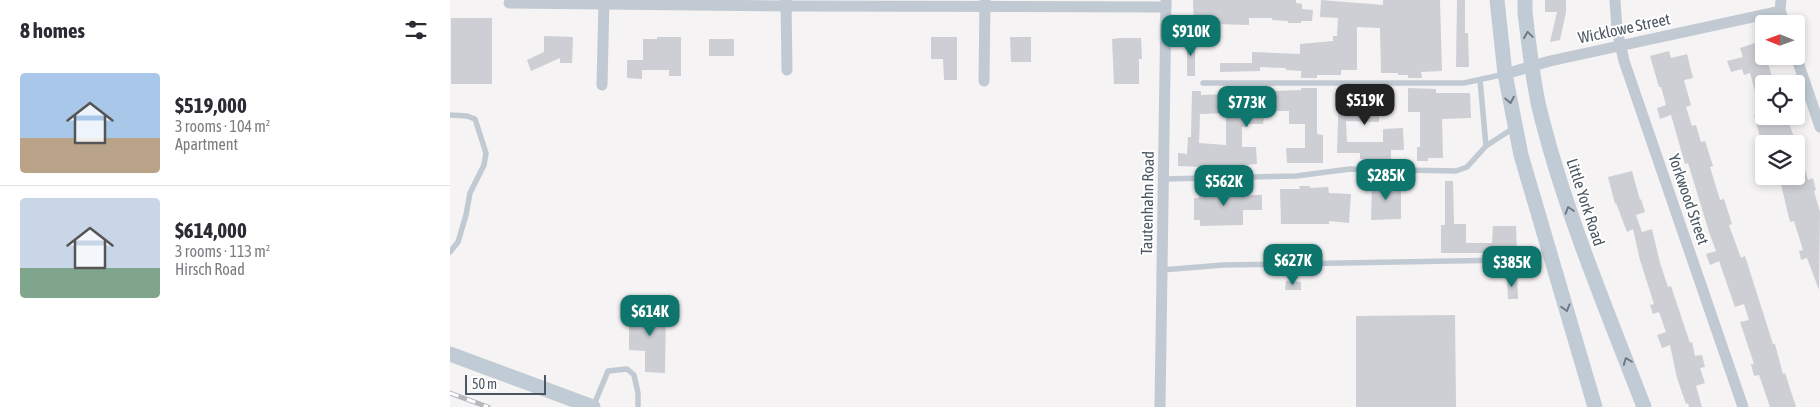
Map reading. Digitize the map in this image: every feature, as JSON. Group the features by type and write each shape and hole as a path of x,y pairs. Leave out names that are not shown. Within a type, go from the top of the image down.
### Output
{"main road":[{"path":"1497,0 1505,74 1521,156 1595,407"},
{"name":"Little York Road","path":"1525,0 1532,65 1551,155 1590,269 1644,407"},
{"path":"450,354 593,407"}],"street":[{"name":"Yorkwood Street","path":"1615,0 1624,61 1743,407"},
{"path":"602,85 604,2"},
{"path":"510,3 1166,3"},
{"path":"786,3 787,70"},
{"path":"984,81 985,3"},
{"name":"Tautenhahn Road","path":"1160,407 1166,3"},
{"name":"Wicklowe Street","path":"1505,74 1532,65 1781,6"},
{"path":"1799,65 1819,121"}],"lane":[{"path":"1203,83 1464,83 1505,74"},
{"path":"1480,80 1486,146"},
{"path":"450,115 468,116 475,119 486,153 482,172 470,193 458,242 450,252"},
{"path":"1163,179 1296,176 1350,170 1456,170 1467,167 1486,146 1516,126"},
{"path":"1162,270 1223,265 1509,260"},
{"path":"593,407 608,371 627,369 634,375 638,393 638,407"}],"building":[{"path":"1193,0 1296,0 1296,3 1302,4 1302,9 1313,10 1312,21 1288,23 1288,21 1272,20 1272,18 1249,18 1249,25 1216,24 1216,28 1194,28"},
{"path":"1321,0 1383,5 1383,0 1440,0 1442,71 1421,72 1422,78 1408,78 1408,75 1398,75 1398,73 1381,73 1380,28 1357,27 1357,70 1341,70 1341,75 1317,75 1317,78 1301,78 1301,71 1286,70 1286,68 1260,67 1260,71 1220,72 1220,63 1252,63 1252,52 1300,54 1300,44 1333,41 1333,36 1337,36 1338,18 1320,17"},
{"path":"1457,0 1465,0 1465,33 1468,33 1469,67 1456,67"},
{"path":"1545,0 1566,0 1566,12 1560,40 1550,42 1557,12 1545,12"},
{"path":"451,18 492,18 492,84 451,84"},
{"path":"544,36 573,37 572,63 560,63 560,58 531,71 527,60 544,52"},
{"path":"657,37 681,37 681,76 669,76 669,70 642,70 642,79 627,78 627,60 643,60 643,39 657,39"},
{"path":"931,37 957,37 957,80 944,80 943,59 931,59"},
{"path":"1010,37 1031,37 1031,62 1011,62"},
{"path":"1141,38 1142,59 1139,59 1139,84 1114,84 1112,39"},
{"path":"1187,38 1195,38 1195,76 1187,76"},
{"path":"709,39 734,39 734,56 709,56"},
{"path":"1755,43 1755,65 1769,65 1771,75 1755,75 1755,91 1750,73 1744,75 1742,69 1731,72 1727,61 1743,57 1740,48"},
{"path":"1669,51 1671,58 1687,54 1693,78 1684,80 1691,105 1686,107 1692,126 1696,125 1701,142 1705,141 1713,166 1710,167 1720,200 1724,199 1732,224 1729,225 1741,258 1745,256 1773,344 1775,344 1783,374 1785,373 1796,407 1770,407 1759,375 1754,376 1751,364 1754,364 1740,322 1749,320 1744,304 1735,307 1719,261 1710,265 1706,254 1716,251 1688,163 1685,164 1671,115 1660,119 1657,108 1666,105 1650,56"},
{"path":"1301,88 1317,88 1317,134 1323,135 1323,163 1287,163 1286,148 1305,148 1305,124 1289,124 1289,111 1269,111 1269,116 1264,116 1263,124 1248,124 1248,127 1242,127 1242,147 1256,147 1257,164 1243,165 1243,169 1210,170 1204,170 1204,167 1178,166 1178,153 1187,154 1188,137 1191,137 1192,91 1201,91 1201,95 1256,95 1273,94 1273,91 1301,90","holes":["1226,113 1226,145 1199,143 1200,114"]},
{"path":"1339,88 1348,88 1347,93 1380,93 1379,122 1346,121 1347,142 1383,142 1383,129 1403,128 1404,150 1391,150 1391,159 1360,159 1360,153 1337,153"},
{"path":"1408,88 1436,89 1436,93 1470,93 1471,118 1442,119 1443,158 1428,158 1428,161 1417,161 1417,147 1420,147 1420,112 1408,112"},
{"path":"1757,125 1790,125 1793,135 1760,135"},
{"path":"1805,170 1808,180 1813,178 1816,190 1814,191 1820,212 1819,290 1807,258 1801,260 1799,251 1803,250 1794,221 1790,222 1781,185 1805,185"},
{"path":"1632,171 1645,212 1636,215 1642,232 1652,229 1668,287 1671,286 1690,343 1692,342 1695,356 1702,355 1705,367 1700,368 1705,383 1696,386 1702,407 1689,407 1688,403 1686,404 1677,378 1670,345 1662,348 1657,335 1666,332 1659,312 1653,314 1650,305 1654,304 1640,260 1633,229 1627,232 1615,204 1608,177"},
{"path":"1392,181 1401,181 1401,219 1371,220 1372,183 1392,184"},
{"path":"1445,181 1453,181 1454,224 1466,224 1466,243 1492,243 1493,226 1516,226 1517,253 1441,253 1441,225 1445,225"},
{"path":"1299,186 1310,186 1310,188 1328,187 1329,193 1351,194 1349,223 1329,221 1329,224 1281,224 1280,189 1300,189"},
{"path":"1241,189 1241,195 1262,195 1262,210 1243,210 1243,225 1200,226 1200,220 1194,220 1194,198 1199,198 1199,191"},
{"path":"1507,276 1517,276 1518,299 1508,299"},
{"path":"1286,281 1301,282 1301,290 1285,290"},
{"path":"649,300 658,301 658,310 666,310 665,373 645,372 645,351 629,350 629,317 646,318"},
{"path":"1455,315 1456,407 1356,407 1356,316"}],"railway":[{"path":"450,393 488,407"}]}
